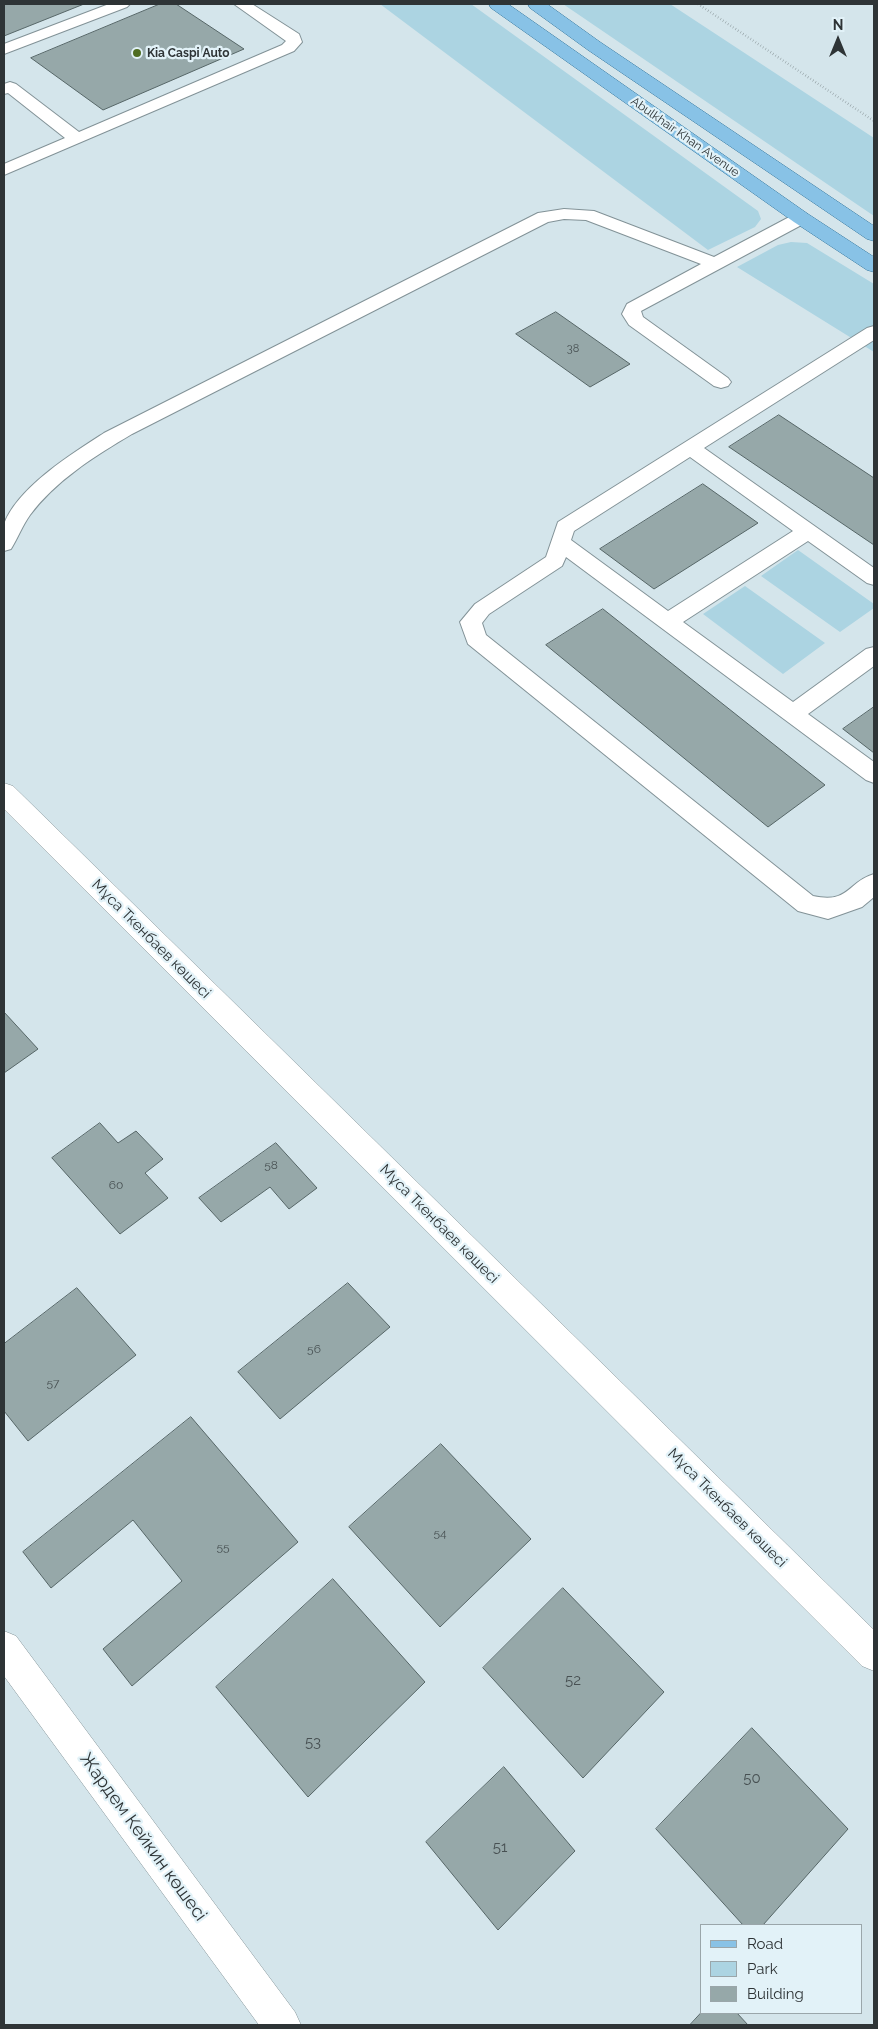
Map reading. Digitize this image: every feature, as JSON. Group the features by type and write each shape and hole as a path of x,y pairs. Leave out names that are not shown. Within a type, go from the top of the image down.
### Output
{"main road":[{"name":"Abulkhair Khan Avenue","path":"498,4 801,218 874,266"},
{"name":"Abulkhair Khan Avenue","path":"536,4 618,62 874,235"}],"street":[{"name":"Мұса Ткенбаев көшесі","path":"4,793 874,1654"},
{"name":"Жардем Кейкин көшесі","path":"4,1648 282,2025"}],"lane":[{"path":"4,49 122,4"},
{"path":"4,170 288,48 294,42 293,37 242,4"},
{"path":"4,89 10,87 76,138"},
{"path":"4,544 24,510 56,476 93,449 126,429 544,217 564,214 588,215 716,264"},
{"path":"721,382 636,321 631,314 633,308 801,218"},
{"path":"874,332 565,528 556,560 482,608 471,622 476,639 806,904 828,909 854,900 874,883"},
{"path":"691,448 874,578"},
{"path":"667,622 808,531"},
{"path":"560,542 874,774"},
{"path":"792,714 874,655"}],"path":[{"path":"698,4 874,121"}],"green space":[{"path":"380,4 471,4 758,211 761,219 755,227 708,250"},
{"path":"563,4 670,4 874,138 874,216"},
{"path":"791,242 807,243 874,284 874,352 737,267 778,245"},
{"path":"798,550 874,604 874,608 840,632 761,576"},
{"path":"745,586 825,643 783,674 703,614"}],"building":[{"path":"4,4 84,4 4,36"},
{"name":"Kia Caspi Auto","path":"160,4 176,4 244,49 103,110 31,58"},
{"path":"556,312 630,364 590,387 516,334"},
{"path":"779,415 874,478 874,545 729,447"},
{"path":"703,484 758,523 654,589 600,549"},
{"path":"603,609 825,785 768,827 546,645"},
{"path":"874,707 874,753 843,729"},
{"path":"4,1012 38,1049 4,1073"},
{"path":"100,1123 118,1143 136,1131 163,1159 145,1173 168,1198 120,1234 52,1158"},
{"path":"276,1143 317,1188 289,1209 270,1187 221,1222 199,1198"},
{"path":"348,1283 390,1327 280,1419 238,1372"},
{"path":"77,1288 136,1355 28,1441 4,1411 4,1344"},
{"path":"191,1417 298,1542 132,1686 103,1649 182,1581 133,1520 51,1588 23,1552"},
{"path":"441,1444 531,1539 440,1627 349,1527"},
{"path":"333,1579 425,1682 308,1797 216,1687"},
{"path":"563,1588 664,1692 583,1778 483,1668"},
{"path":"752,1728 848,1829 764,1924 742,1924 656,1829"},
{"path":"504,1767 575,1851 498,1930 426,1842"},
{"path":"700,2014 738,2014 748,2025 690,2025"}],"place":[{"name":"Kia Caspi Auto","path":"137,53"}]}
